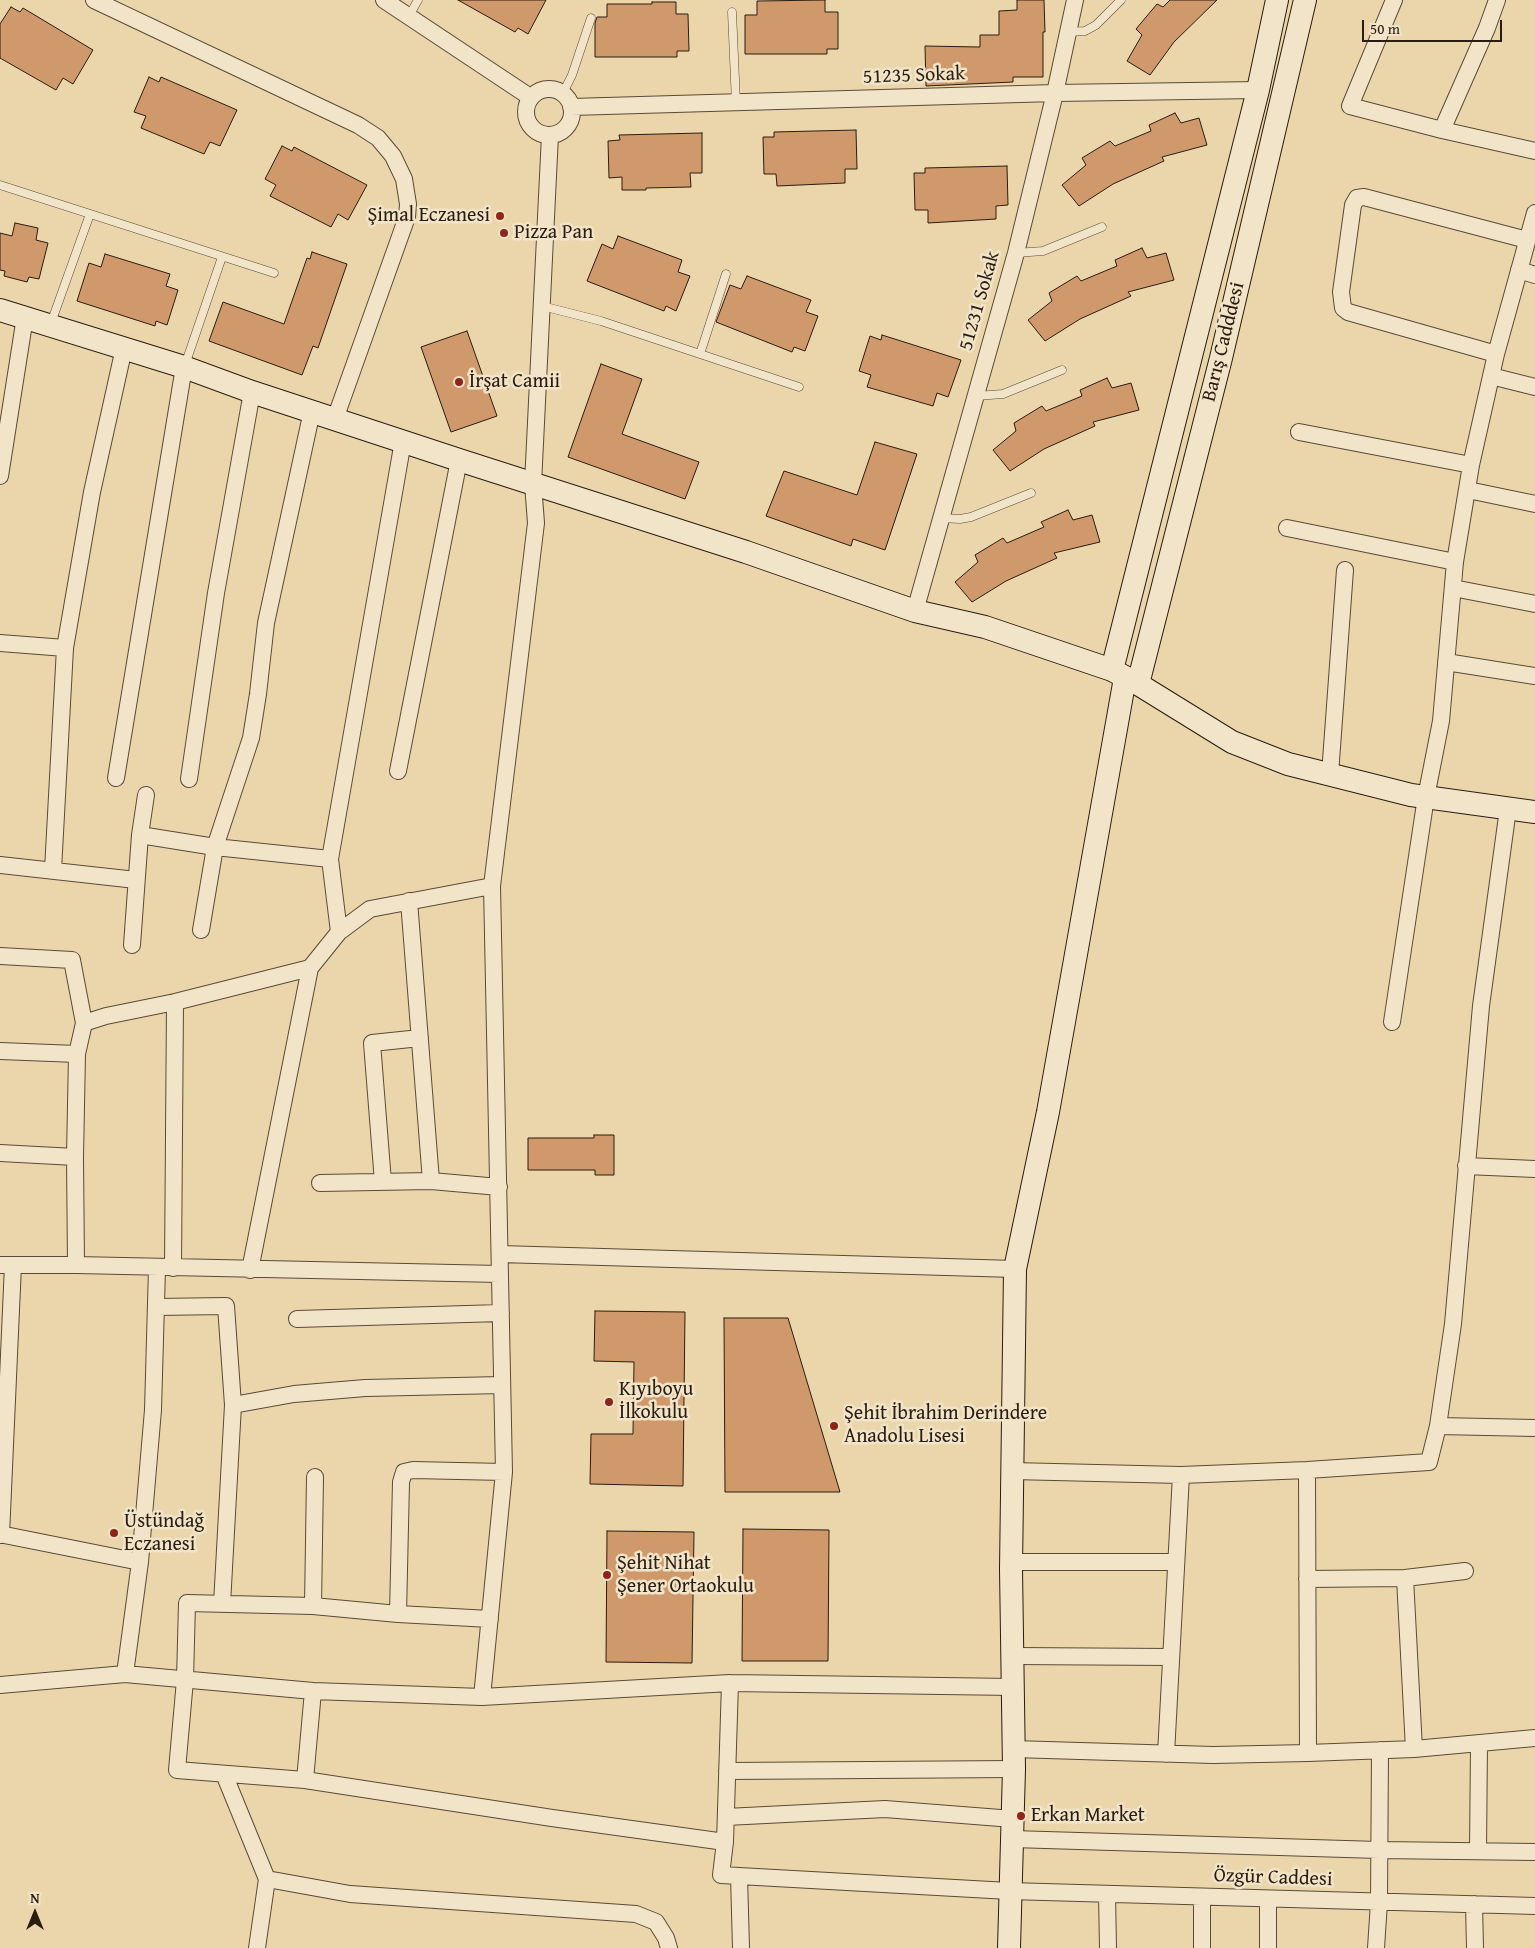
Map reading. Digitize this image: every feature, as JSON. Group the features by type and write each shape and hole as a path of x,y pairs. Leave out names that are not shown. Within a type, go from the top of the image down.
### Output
{"main road":[{"name":"Barış Cadddesi","path":"1125,677 1277,0"},
{"name":"Barış Cadddesi","path":"1125,677 1221,358 1305,0"},
{"path":"0,310 184,367 252,392 746,552 916,611 986,626 1125,677 1232,742 1288,764 1411,795 1508,810 1535,812"},
{"path":"1009,1948 1013,1759 1011,1562 1015,1269 1048,1112 1125,677"}],"street":[{"path":"94,0 358,124 378,138 393,156 404,179 407,192 407,217 335,419"},
{"path":"384,0 530,97"},
{"name":"51231 Sokak","path":"916,611 940,518 1016,253 1056,93 1075,0"},
{"path":"1394,0 1350,106 1442,130 1535,151"},
{"path":"1442,130 1487,28 1497,0"},
{"path":"549,89 567,100 570,122 558,133 542,134 530,125 526,111 530,97 542,90 549,89"},
{"name":"51235 Sokak","path":"567,100 736,102 1056,93 1258,90"},
{"path":"482,1697 504,1472 492,886 536,523 534,484 550,135"},
{"path":"1496,354 1348,312 1343,308 1341,292 1353,205 1357,198 1364,197 1527,240"},
{"path":"1392,1022 1426,797 1442,721 1455,562 1471,465 1496,354 1535,213"},
{"path":"1519,270 1535,276"},
{"path":"0,476 25,317"},
{"path":"53,870 65,648 92,492 124,348"},
{"path":"116,778 184,367"},
{"path":"1491,376 1535,387"},
{"path":"189,779 216,593 252,392"},
{"path":"201,930 215,847 251,738 266,623 312,411"},
{"path":"1299,432 1471,465"},
{"path":"339,932 330,859 403,441"},
{"path":"398,771 459,460"},
{"path":"1468,490 1535,504"},
{"path":"1287,528 1455,562"},
{"path":"1330,774 1345,570"},
{"path":"1453,588 1535,604"},
{"path":"0,643 65,648"},
{"path":"1446,662 1535,676"},
{"path":"132,945 140,835 146,795"},
{"path":"1012,1472 1181,1475 1307,1470 1429,1462 1438,1426 1453,1324 1481,1006 1508,810"},
{"path":"140,835 215,847 330,859"},
{"path":"0,865 136,880"},
{"path":"250,1270 310,968 339,932 370,909 492,886"},
{"path":"409,901 431,1181"},
{"path":"0,956 72,960 84,1023 77,1054 75,1157 76,1265"},
{"path":"84,1023 106,1016 174,1002 310,968"},
{"path":"125,1674 140,1562 153,1410 156,1307 165,1268 174,1002"},
{"path":"383,1182 372,1043 420,1038"},
{"path":"0,1051 77,1054"},
{"path":"0,1153 75,1157"},
{"path":"1466,1166 1535,1170"},
{"path":"320,1183 431,1181 499,1187"},
{"path":"500,1254 1015,1269"},
{"path":"140,1562 1,1534 7,1265 500,1274"},
{"path":"156,1307 226,1306 233,1405 222,1604"},
{"path":"297,1319 501,1313"},
{"path":"233,1405 294,1394 365,1388 502,1385"},
{"path":"1438,1426 1535,1428"},
{"path":"398,1614 401,1482 404,1472 413,1470 504,1472"},
{"path":"1307,1470 1308,1753"},
{"path":"1166,1754 1181,1475"},
{"path":"313,1606 314,1477"},
{"path":"1011,1562 1176,1562"},
{"path":"1307,1579 1405,1578 1464,1571"},
{"path":"1405,1578 1414,1749"},
{"path":"490,1619 398,1614 313,1606 187,1603 186,1680 177,1770 305,1780 542,1817 725,1842"},
{"path":"1012,1656 1171,1658"},
{"path":"0,1685 125,1674 313,1691 482,1697 730,1683 1012,1687"},
{"path":"730,1683 725,1842 721,1875 739,1876 741,1948"},
{"path":"305,1780 313,1691"},
{"path":"727,1771 1166,1754 1213,1755 1414,1749 1535,1738"},
{"path":"1478,1851 1479,1744"},
{"path":"1376,1948 1379,1902 1380,1750"},
{"path":"224,1774 267,1879 257,1948"},
{"path":"726,1817 885,1808 1012,1829 1379,1850 1535,1852"},
{"name":"Özgür Caddesi","path":"739,1876 1009,1892 1535,1906"},
{"path":"267,1879 350,1894 636,1914 656,1922 666,1938 669,1948"},
{"path":"1107,1894 1108,1948"},
{"path":"1202,1897 1202,1948"},
{"path":"1268,1899 1268,1948"},
{"path":"1474,1904 1475,1948"}],"lane":[{"path":"409,16 418,0"},
{"path":"1068,32 1086,31 1096,25 1121,0"},
{"path":"732,12 736,102"},
{"path":"567,100 572,75 591,18"},
{"path":"0,185 274,273"},
{"path":"51,325 90,214"},
{"path":"1016,253 1042,251 1102,227"},
{"path":"184,367 222,257"},
{"path":"700,354 726,274"},
{"path":"542,306 601,321 799,387"},
{"path":"976,396 1003,394 1062,370"},
{"path":"940,518 960,519 971,517 1031,493"}],"building":[{"path":"458,0 546,0 528,34 518,28 515,32"},
{"path":"825,0 825,12 838,12 838,49 827,49 827,54 745,54 745,15 757,15 757,1"},
{"path":"1017,0 1044,0 1043,77 1013,77 1013,82 926,86 925,46 980,47 980,35 999,35 999,11 1017,10"},
{"path":"1170,0 1217,0 1174,42 1150,75 1127,61 1142,35 1136,29 1157,4 1163,7"},
{"path":"652,2 676,2 676,14 688,14 689,51 677,51 677,57 595,57 595,23 597,17 607,17 607,4 652,4"},
{"path":"11,7 20,12 23,8 93,50 73,84 63,78 56,90 0,58 0,24"},
{"path":"149,77 159,82 161,77 237,110 220,146 210,142 204,154 141,128 146,116 134,112"},
{"path":"1175,113 1181,123 1199,118 1207,145 1162,157 1164,161 1113,184 1079,206 1062,185 1086,165 1082,158 1110,141 1115,146 1151,131 1149,125"},
{"path":"856,130 857,169 845,169 845,183 777,186 776,174 764,174 763,137 774,137 774,132"},
{"path":"702,133 702,173 690,173 691,187 622,190 622,177 609,178 608,141 620,140 619,135"},
{"path":"282,146 292,151 294,147 367,185 348,220 338,214 331,227 270,196 276,185 265,179"},
{"path":"1007,166 1008,205 996,206 996,219 928,223 928,210 915,210 914,173 925,173 925,168"},
{"path":"15,223 38,228 36,240 48,243 39,279 29,277 27,282 4,276 5,271 0,270 0,233 12,236"},
{"path":"618,236 682,260 678,272 690,276 676,311 666,306 664,311 587,281 602,244 613,249"},
{"path":"1142,248 1147,258 1166,253 1174,280 1128,292 1131,296 1080,319 1045,341 1028,320 1052,301 1049,293 1077,276 1081,281 1117,266 1115,260"},
{"path":"312,252 347,264 318,348 313,346 302,375 209,341 223,302 284,324 307,258 310,259"},
{"path":"105,254 170,274 166,286 178,290 167,325 156,321 155,326 77,301 89,263 101,267"},
{"path":"747,276 811,300 806,312 818,316 805,351 794,347 792,352 716,322 730,285 741,289"},
{"name":"İrşat Camii","path":"467,331 497,416 451,432 421,347"},
{"path":"882,335 961,360 948,397 937,393 933,406 867,387 871,375 859,371 870,336 881,340"},
{"path":"601,364 642,379 622,434 699,462 685,499 568,457"},
{"path":"1107,378 1112,388 1131,383 1139,410 1093,422 1095,426 1044,449 1010,471 993,450 1016,431 1014,423 1042,406 1046,411 1082,396 1080,390"},
{"path":"875,442 917,454 885,550 853,539 851,546 766,516 784,471 857,495"},
{"path":"1068,510 1073,520 1092,515 1100,542 1054,553 1057,558 1006,581 972,602 955,582 978,562 975,555 1003,538 1007,543 1044,527 1041,522"},
{"path":"594,1135 614,1135 614,1175 595,1175 595,1170 528,1170 528,1138 594,1138"},
{"path":"595,1311 685,1312 683,1486 590,1484 591,1434 633,1434 634,1362 594,1361"},
{"path":"724,1318 788,1318 840,1492 725,1492"},
{"path":"743,1529 829,1530 828,1661 742,1661"},
{"path":"607,1531 694,1532 692,1663 606,1662"}],"place":[{"name":"Şimal Eczanesi","path":"500,216"},
{"name":"Pizza Pan","path":"504,233"},
{"name":"İrşat Camii","path":"459,382"},
{"name":"Kıyıboyu İlkokulu","path":"609,1402"},
{"name":"Şehit İbrahim Derindere Anadolu Lisesi","path":"834,1426"},
{"name":"Üstündağ Eczanesi","path":"114,1533"},
{"name":"Şehit Nihat Şener Ortaokulu","path":"607,1575"},
{"name":"Erkan Market","path":"1021,1816"}]}
